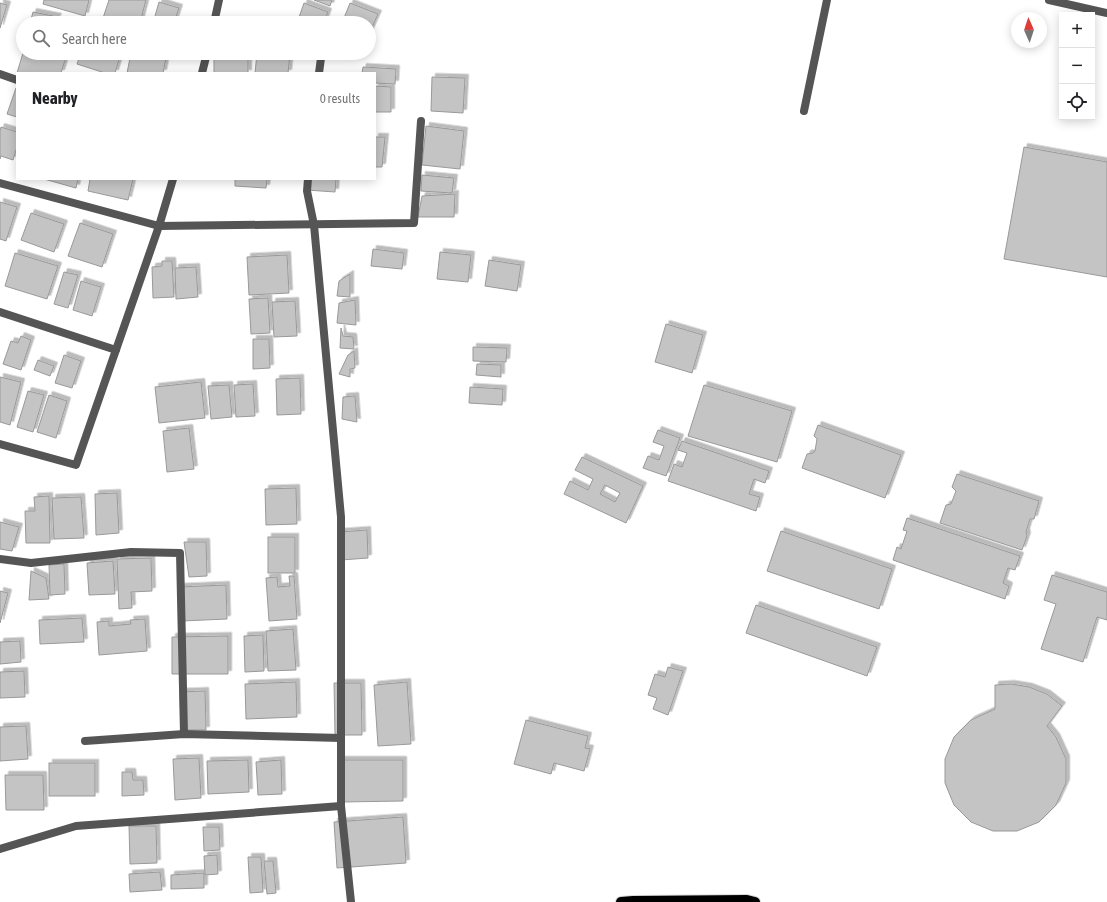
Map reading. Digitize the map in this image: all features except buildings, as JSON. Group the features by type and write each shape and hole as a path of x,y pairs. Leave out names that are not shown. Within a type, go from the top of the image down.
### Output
{"main road":[{"path":"621,902 633,900 747,900 755,902"}],"street":[{"path":"216,16 219,0"},
{"path":"804,111 827,0"},
{"path":"1049,0 1107,13"},
{"path":"202,72 205,60"},
{"path":"319,72 321,60"},
{"path":"0,74 16,80"},
{"path":"0,183 159,226 414,223 421,121"},
{"path":"0,444 76,465 159,226 173,180"},
{"path":"308,180 307,190 314,224 341,517 341,806 351,902"},
{"path":"0,312 116,350"},
{"path":"0,559 31,563 131,552 180,553 184,734"},
{"path":"86,741 184,734 341,738"},
{"path":"0,849 76,826 341,806"}]}
